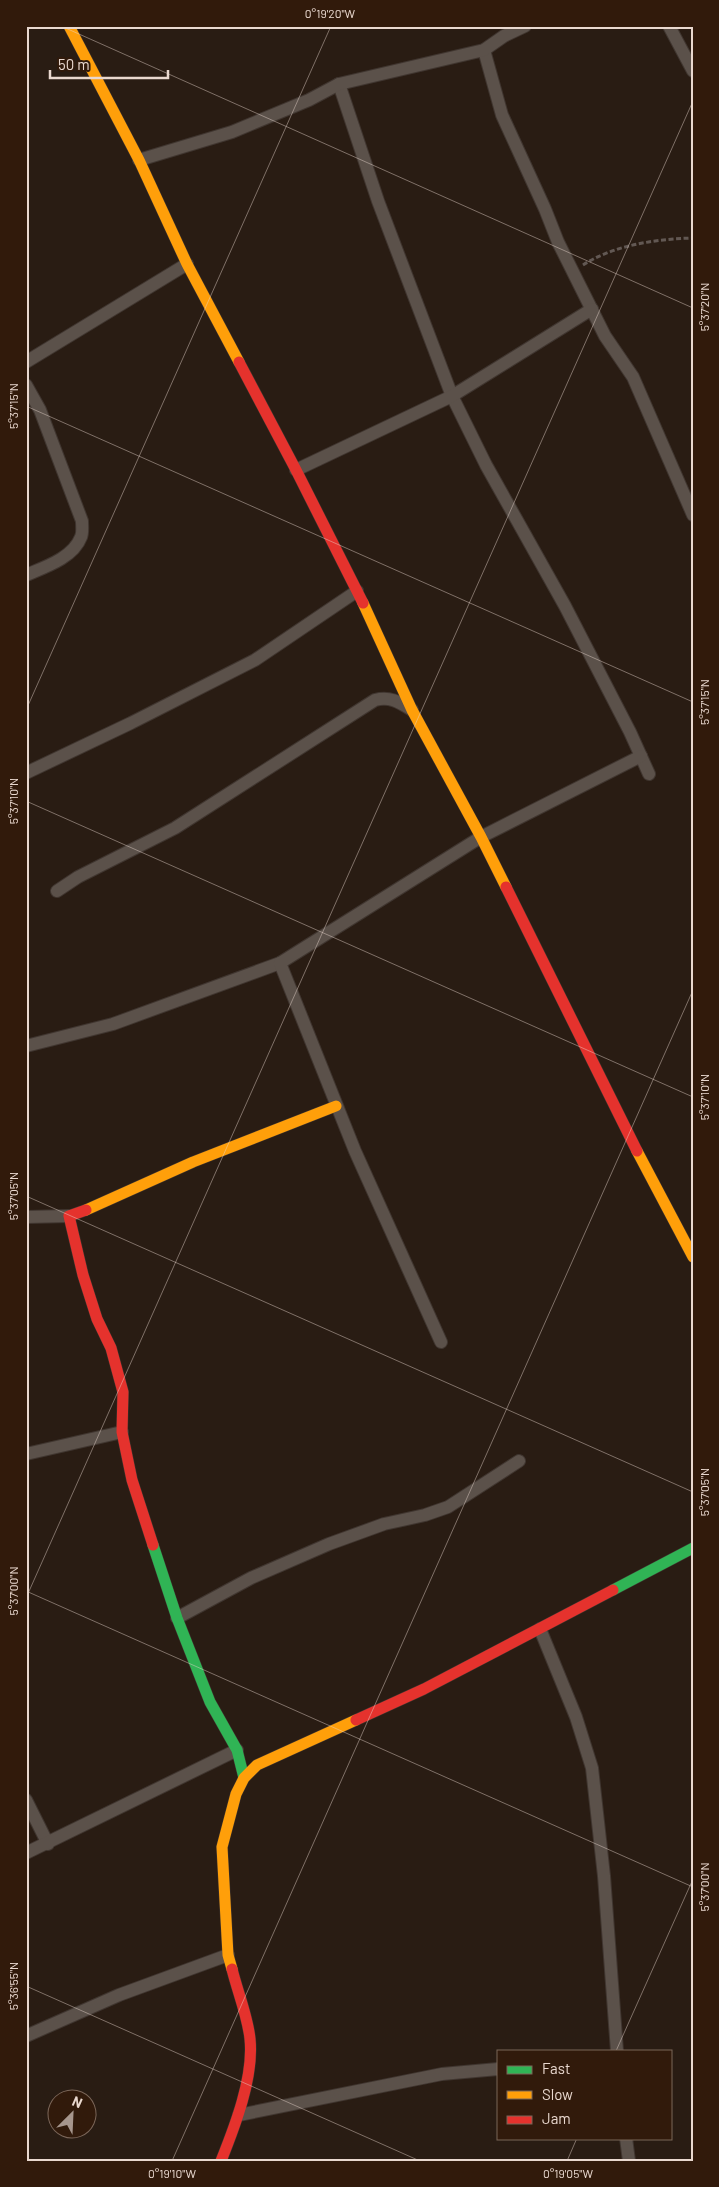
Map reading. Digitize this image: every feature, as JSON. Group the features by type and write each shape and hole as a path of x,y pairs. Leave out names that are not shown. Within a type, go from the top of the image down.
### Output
{"street":[{"path":"69,26 139,160 187,264 296,470 412,710 481,837 602,1083 693,1256"},
{"path":"139,160 232,132 308,100 339,84 484,50 504,36 525,26"},
{"path":"669,26 693,71"},
{"path":"484,50 502,115 558,242 605,336 633,376 693,515"},
{"path":"339,84 378,201 452,396 486,464 565,606 649,774"},
{"path":"26,362 187,264"},
{"path":"296,470 452,396 592,309"},
{"path":"26,384 37,404 82,521 81,537 72,550 50,565 26,575"},
{"path":"26,773 131,723 255,660 356,591"},
{"path":"57,890 78,877 175,828 375,700 386,698 397,701 412,710"},
{"path":"26,1046 112,1024 280,963 481,837 641,756"},
{"path":"280,963 336,1106 441,1342"},
{"path":"26,1217 69,1216 101,1205 193,1162 336,1106"},
{"path":"69,1216 83,1275 97,1319 110,1348 123,1392 122,1432 132,1480 177,1618 210,1702 237,1750 244,1778"},
{"path":"26,1454 122,1432"},
{"path":"177,1618 251,1578 329,1544 384,1524 425,1515 448,1507 519,1460"},
{"path":"222,2161 239,2115 249,2063 250,2039 228,1955 222,1848 236,1794 244,1778 257,1765 424,1689 540,1630 693,1548"},
{"path":"540,1630 576,1717 592,1768 604,1876 617,2050"},
{"path":"26,1853 48,1844 237,1750"},
{"path":"26,1800 48,1844"},
{"path":"26,2036 119,1995 228,1955"},
{"path":"239,2115 442,2074 497,2069"},
{"path":"626,2140 629,2161"}],"path":[{"path":"574,271 586,263 617,250 650,242 693,238"}],"traffic: fast":[{"path":"153,1545 177,1618 210,1702 237,1750 244,1778"},
{"path":"613,1590 693,1548"}],"traffic: slow":[{"path":"69,26 139,160 187,264 239,362"},
{"path":"363,603 412,710 506,887"},
{"path":"86,1210 193,1162 336,1106"},
{"path":"637,1151 693,1257"},
{"path":"232,1969 228,1955 222,1847 236,1794 244,1778 257,1765 356,1720"}],"traffic: jam":[{"path":"239,362 363,603"},
{"path":"506,887 637,1151"},
{"path":"86,1210 69,1216 83,1275 97,1319 111,1348 123,1392 122,1432 132,1480 153,1545"},
{"path":"356,1720 424,1689 613,1590"},
{"path":"221,2161 242,2101 249,2069 250,2054 247,2022 232,1969"}]}
